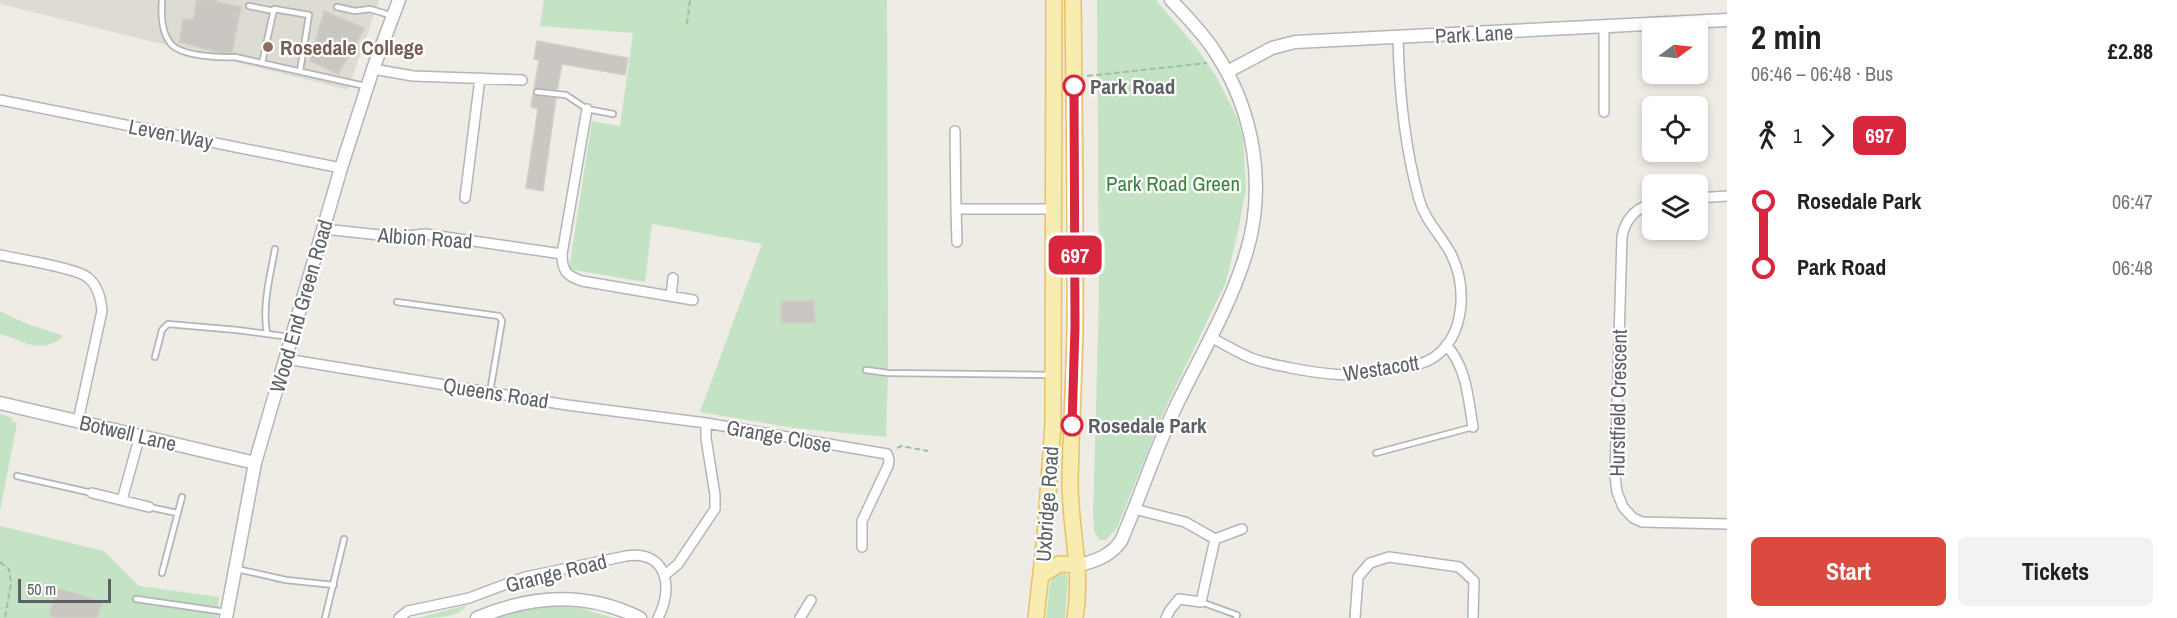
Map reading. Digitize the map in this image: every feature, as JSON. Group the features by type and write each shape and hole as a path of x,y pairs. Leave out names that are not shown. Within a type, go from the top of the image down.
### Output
{"main road":[{"name":"Uxbridge Road","path":"1036,618 1050,476 1054,375 1054,0"},
{"name":"Uxbridge Road","path":"1073,0 1075,327 1070,483 1079,589 1075,618"},
{"name":"Uxbridge Road","path":"1042,575 1059,564 1078,565"}],"street":[{"name":"Wood End Green Road","path":"226,615 255,463 341,168 399,0"},
{"path":"1078,565 1093,562 1115,550 1121,541 1177,404 1234,286 1251,232 1255,197 1255,167 1250,134 1239,99 1224,67 1204,37 1171,0"},
{"name":"Park Lane","path":"1224,67 1272,48 1295,42 1727,20"},
{"path":"1604,27 1604,112"},
{"name":"Westacott","path":"1210,337 1259,361 1340,376 1366,375 1417,365 1433,358 1446,345 1458,322 1460,284 1451,256 1431,226 1419,201 1400,94 1398,38"},
{"path":"374,69 412,75 522,80"},
{"path":"465,198 480,78"},
{"name":"Leven Way","path":"0,100 341,168"},
{"path":"587,109 562,254 562,267 569,277 582,281 693,300"},
{"path":"955,130 957,242"},
{"path":"1708,197 1727,196"},
{"path":"956,209 1054,209"},
{"name":"Hurstfield Crescent","path":"1642,209 1634,213 1624,226 1622,237 1615,476 1617,492 1627,512 1642,522 1727,524"},
{"name":"Albion Road","path":"324,229 398,237 425,234 562,254"},
{"path":"0,255 81,273 96,286 101,305 100,321 78,421"},
{"path":"671,296 673,278"},
{"path":"1446,345 1454,353 1460,365 1473,427"},
{"name":"Queens Road","path":"286,359 490,392 706,423"},
{"name":"Botwell Lane","path":"0,403 255,463"},
{"name":"Grange Close","path":"665,575 678,564 715,509 716,495 706,438 706,423 887,454"},
{"path":"122,500 140,435"},
{"path":"861,547 862,521 888,466 887,454"},
{"path":"92,493 149,507"},
{"path":"1134,509 1185,522 1215,539 1242,530"},
{"path":"1166,618 1179,599 1202,602 1215,539"},
{"name":"Grange Road","path":"399,618 408,611 469,598 525,577 626,556 649,557 656,562 665,575"},
{"path":"1355,618 1358,577 1370,563 1389,557 1459,567 1474,581 1473,618"},
{"path":"658,618 666,597 665,575"},
{"path":"477,618 522,602 559,598 611,605 640,618"},
{"path":"800,618 811,600"}],"lane":[{"path":"162,0 164,31 174,47 207,56 224,59 235,57 368,86"},
{"path":"249,6 309,15 300,71"},
{"path":"337,7 355,11 370,9 393,17"},
{"path":"262,63 273,11"},
{"path":"537,92 566,95 587,109 613,114"},
{"path":"267,334 266,301 276,249"},
{"path":"397,302 499,316 502,321 490,392"},
{"path":"155,357 162,330 168,324 293,337"},
{"path":"866,370 888,373 1054,375"},
{"path":"1376,453 1473,427"},
{"path":"17,476 92,493"},
{"path":"162,573 182,497"},
{"path":"149,507 177,513"},
{"path":"325,618 344,539"},
{"path":"234,569 286,580 334,585"},
{"path":"136,599 226,615"},
{"path":"1202,602 1237,615 1236,618"}],"path":[{"path":"687,24 690,0"},
{"path":"1087,75 1224,67"},
{"path":"887,454 901,446 928,451"},
{"path":"0,562 9,569 12,583 5,618"}],"shaded area":[{"name":"Rosedale College","path":"0,0 379,0 348,90 0,4"}],"green space":[{"path":"544,0 887,0 888,373 886,437 794,428 700,412 762,244 652,224 645,282 569,269 592,121 620,126 633,33 540,26"},
{"name":"Park Road Green","path":"1097,0 1156,0 1196,47 1216,76 1237,117 1243,138 1246,189 1226,282 1165,409 1117,528 1106,540 1100,540 1094,532 1093,515 1099,298"},
{"path":"0,311 27,324 62,335 62,338 53,343 38,346 0,334"},
{"path":"0,414 13,418 12,421 17,423 0,511"},
{"path":"0,526 104,551 139,586 219,597 217,618 0,618"},
{"path":"1059,572 1066,574 1068,580 1065,618 1046,618 1050,584 1054,575"},
{"path":"467,605 452,615 418,618"},
{"path":"541,605 579,608 614,618 494,618"}],"building":[{"path":"197,0 217,0 217,2 241,7 232,53 222,53 179,42 183,19 193,20"},
{"path":"324,11 365,28 338,74 310,61"},
{"path":"537,41 628,58 625,75 562,64 557,90 534,89 539,60 534,59"},
{"path":"533,94 556,98 543,191 526,188 538,109 531,107"},
{"path":"781,301 814,301 815,323 781,323"},
{"path":"57,588 102,602 97,618 49,616"}],"bus line":[{"name":"697","path":"1072,425 1075,327 1074,86"}],"place":[{"name":"Rosedale College","path":"268,47"},
{"name":"Park Road","path":"1074,86"},
{"name":"Rosedale Park","path":"1072,425"}]}
